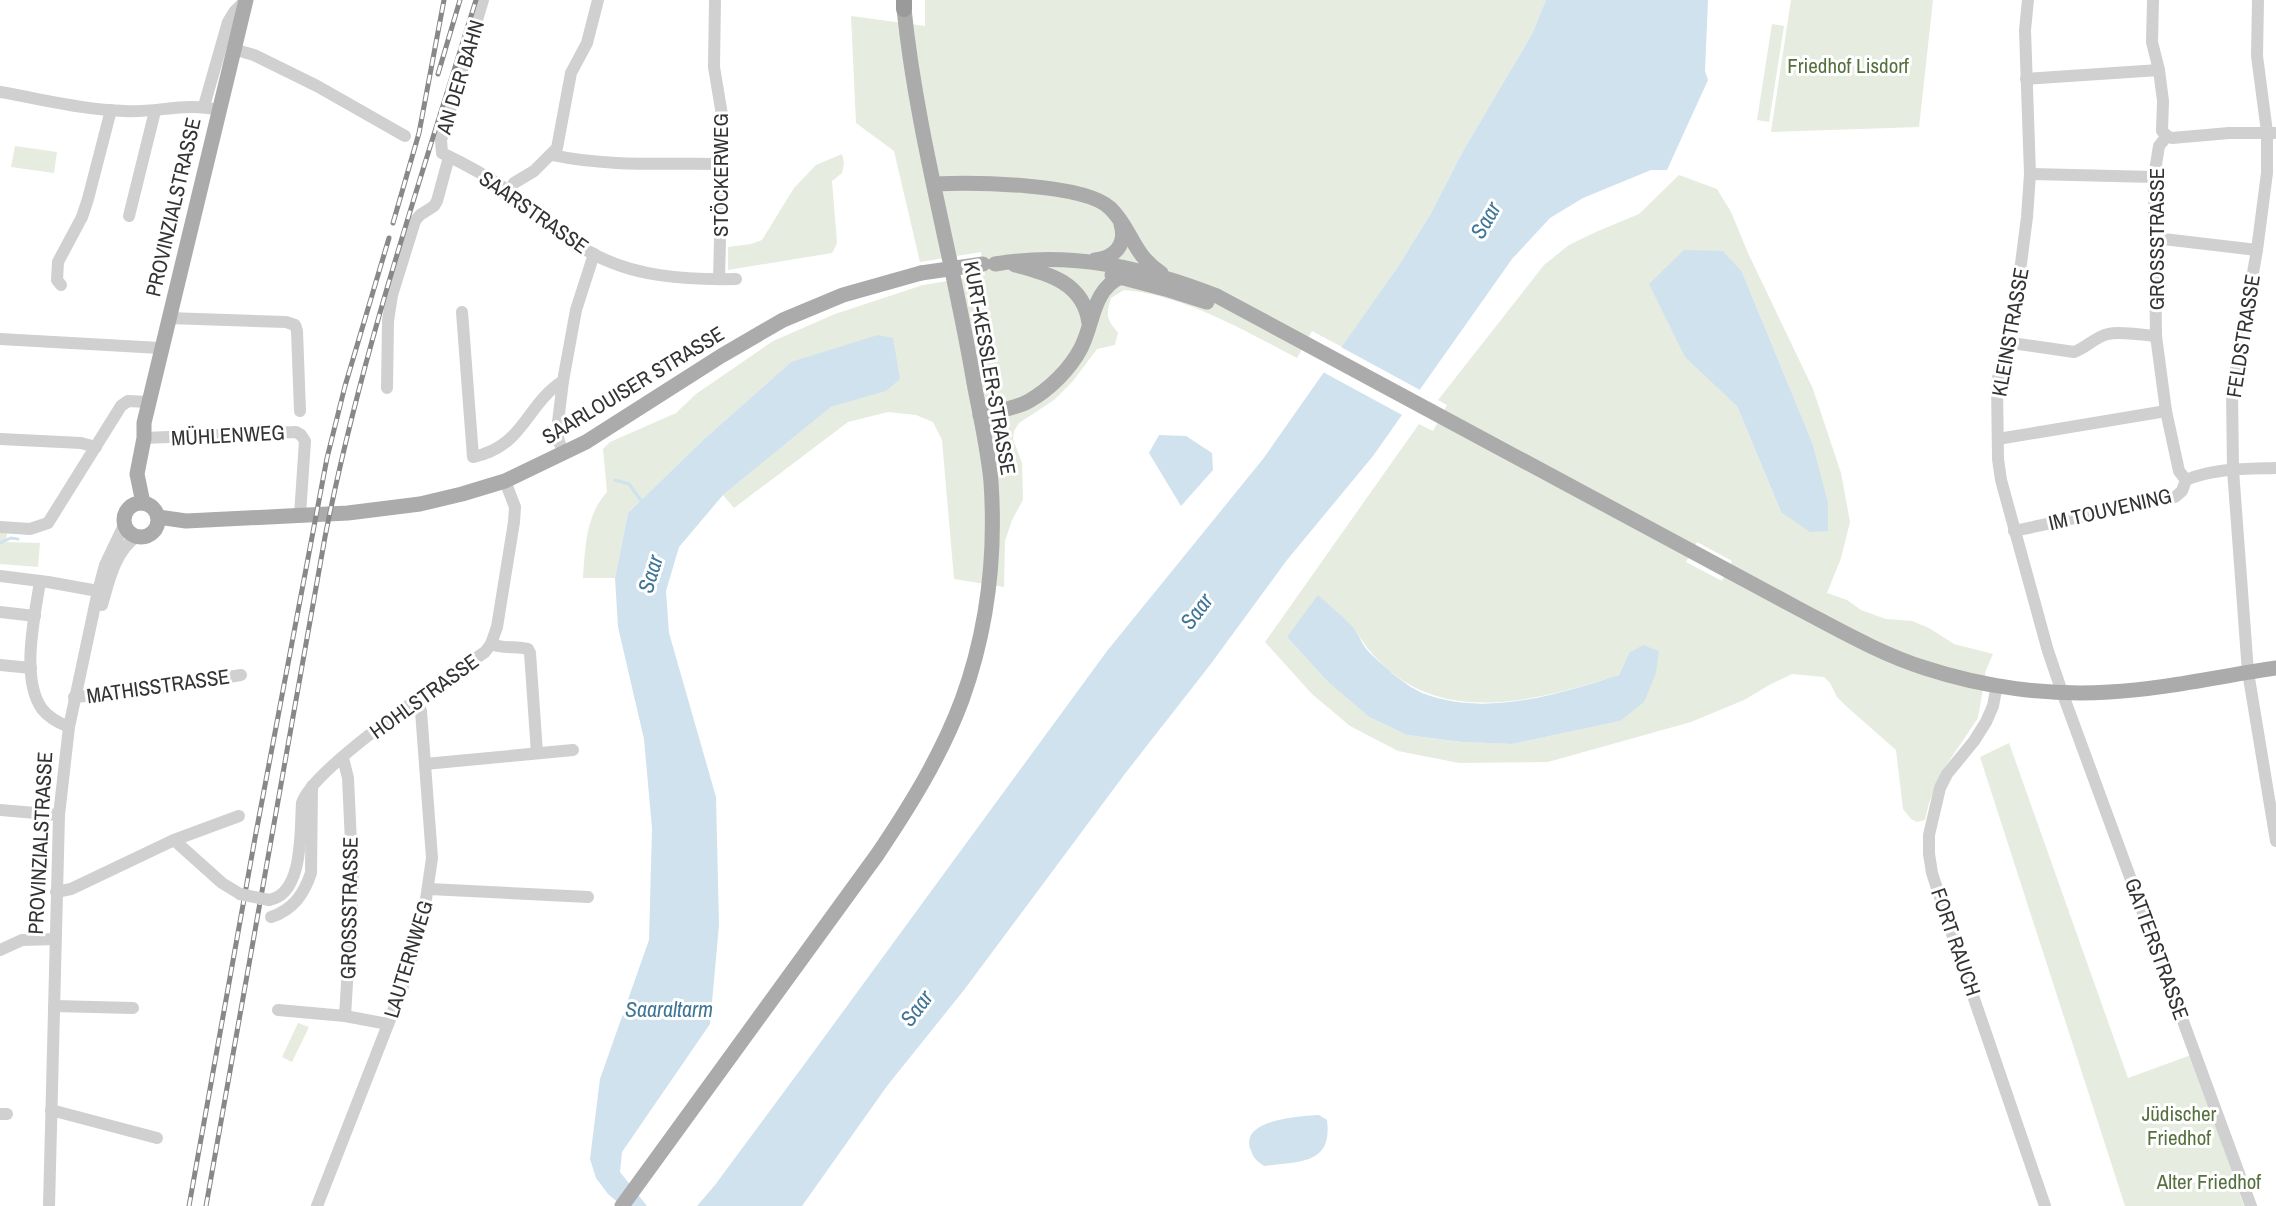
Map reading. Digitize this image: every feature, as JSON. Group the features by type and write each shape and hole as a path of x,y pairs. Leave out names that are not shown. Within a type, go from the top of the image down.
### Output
{"main road":[{"name":"PROVINZIALSTRASSE","path":"132,512 148,402 168,318 211,108 233,49 246,1"},
{"name":"KURT-KESSLER-STRASSE","path":"622,1206 908,810 949,733 973,664 988,585 991,547 990,479 968,348 908,48 904,4"},
{"path":"934,184 978,182 1070,192 1103,202 1120,221 1145,261 1163,274 1217,296 1727,571 1888,654 1924,668 1997,685 2062,692 2133,690 2276,669"},
{"path":"1087,261 1109,258 1118,250 1122,242 1123,231 1120,221"},
{"path":"989,264 1047,258 1087,261 1116,265 1178,281"},
{"path":"989,264 1077,269 1121,277 1179,293 1269,325"},
{"name":"SAARLOUISER STRASSE","path":"157,522 348,513 420,504 505,481 586,442 721,356 783,320 870,287 921,273 989,264"},
{"path":"1014,265 1050,274 1063,282 1082,301 1089,323"},
{"path":"980,415 1028,402 1070,366 1082,346 1103,289 1113,280 1121,277"},
{"path":"151,506 157,522 148,536 137,536 129,532 132,512 151,506"}],"street":[{"name":"AN DER BAHN","path":"387,388 388,321 392,295 411,231 420,215 434,206 437,201 445,155 441,141 483,0"},
{"path":"508,191 514,183 528,176 552,155 558,141 571,73 587,43 598,0"},
{"name":"STÖCKERWEG","path":"715,0 714,67 721,107 722,164 719,279"},
{"name":"KLEINSTRASSE","path":"2028,0 2025,30 2030,174 2023,251 1997,383 1998,439 2001,480 2048,651 2062,692"},
{"path":"2153,0 2152,42 2163,101 2162,131 2172,138 2272,132"},
{"name":"FELDSTRASSE","path":"2258,0 2257,56 2272,132 2257,249 2232,392 2233,470 2248,672 2276,841"},
{"name":"PROVINZIALSTRASSE","path":"211,108 228,22 234,12 246,1"},
{"path":"233,49 254,55 317,86 405,136"},
{"path":"2026,79 2159,70"},
{"path":"0,92 111,110 155,111 180,106 211,108"},
{"path":"60,285 57,280 58,262 82,217 111,110"},
{"path":"129,216 155,111"},
{"name":"GROSSSTRASSE","path":"2167,136 2159,146 2154,177 2156,336 2166,411 2180,471 2186,480"},
{"name":"SAARSTRASSE","path":"445,155 508,191 594,254 656,274 698,280 736,279"},
{"path":"552,155 621,164 722,164"},
{"path":"2030,174 2154,177"},
{"path":"2155,238 2257,249"},
{"path":"564,453 559,442 558,430 563,381 576,310 594,254"},
{"path":"462,312 473,457 495,450 508,441 550,391 563,381"},
{"path":"168,318 286,322 295,325 300,411"},
{"path":"2005,342 2074,352 2084,349 2108,334 2156,336"},
{"path":"0,339 160,348"},
{"path":"0,527 30,530 48,523 121,406 128,401 148,402"},
{"path":"1998,439 2166,411"},
{"name":"MÜHLENWEG","path":"144,430 176,438 296,432 305,441 300,515"},
{"path":"0,439 81,443 96,447"},
{"name":"IM TOUVENING","path":"2014,531 2175,496 2182,491 2186,480 2204,474 2276,468"},
{"name":"HOHLSTRASSE","path":"174,840 222,883 240,894 269,900 280,897 293,880 302,803 312,786 343,758 416,700 485,652 492,644 501,606 514,522 515,507 505,481"},
{"name":"PROVINZIALSTRASSE","path":"49,1206 58,815 74,698 98,591 105,565 132,512"},
{"name":"PROVINZIALSTRASSE","path":"87,648 119,556 127,543 137,536"},
{"path":"0,576 40,580 98,591"},
{"path":"40,580 35,616 32,684 43,710 50,717 69,727"},
{"path":"0,612 35,616"},
{"path":"492,644 500,647 528,649 530,653 537,753"},
{"path":"0,665 31,668"},
{"name":"MATHISSTRASSE","path":"74,698 134,692 241,675"},
{"name":"FORT RAUCH","path":"1997,685 1993,706 1986,722 1974,741 1947,774 1940,788 1929,835 1929,854 1932,873 1954,940 2045,1206"},
{"name":"GATTERSTRASSE","path":"2062,692 2251,1206"},
{"name":"LAUTERNWEG","path":"317,1206 415,949 429,889 432,840 421,711 416,700"},
{"path":"425,764 573,750"},
{"name":"GROSSSTRASSE","path":"343,758 348,778 353,886 345,1016"},
{"path":"271,917 290,908 299,898 311,873 312,786"},
{"path":"0,810 58,815"},
{"path":"56,892 71,889 174,840 239,816"},
{"path":"429,889 588,897"},
{"path":"0,950 22,940 55,939"},
{"path":"54,1006 133,1008"},
{"path":"278,1010 345,1016 388,1024"},
{"path":"51,1110 158,1138"}],"green space":[{"path":"925,0 1546,0 1532,34 1463,151 1430,215 1397,268 1342,347 1312,331 1297,358 1235,326 1169,299 1124,290 1111,298 1108,316 1118,332 1115,345 1097,349 1073,381 1054,400 1019,423 1014,431 1013,439 1022,463 1023,500 1012,520 1005,541 1004,587 954,579 942,440 933,422 916,415 888,412 848,422 734,508 723,495 831,407 885,391 791,362 703,440 628,513 615,578 583,578 586,543 591,521 607,492 603,449 610,442 676,413 696,394 773,341 835,314 923,285 985,275 981,252 920,262 894,151 856,123 851,16 925,26"},
{"name":"Friedhof Lisdorf","path":"1791,0 1933,0 1919,127 1771,132"},
{"path":"1772,24 1784,26 1769,122 1757,120"},
{"path":"15,146 57,152 54,173 11,167"},
{"path":"842,154 844,163 842,173 832,181 837,243 832,253 728,270 728,247 762,240 794,188 816,165"},
{"path":"1679,175 1717,189 1731,212 1748,253 1813,389 1841,473 1850,522 1841,558 1827,593 1847,600 1861,610 1886,619 1912,621 1929,628 1954,644 1993,654 1986,670 1978,718 1941,773 1925,820 1917,822 1911,819 1903,809 1896,750 1837,697 1824,677 1792,674 1744,700 1691,722 1548,762 1459,763 1398,751 1350,726 1312,694 1265,642 1419,424 1433,431 1447,405 1438,400 1544,265 1569,245 1639,214","holes":["1742,272 1812,442 1781,512 1737,406","1697,542 1732,561 1722,581 1686,562","1355,630 1381,663 1410,685 1441,697 1475,702 1510,701 1546,695 1619,675 1629,653 1620,721 1512,744 1462,742 1407,735 1369,717 1327,681 1287,637"]},
{"path":"0,532 7,533 6,542 40,543 38,567 0,564"},
{"path":"2009,743 2128,1078 2191,1055 2244,1206 2125,1206 1980,757"},
{"path":"298,1023 309,1027 292,1062 282,1057"}],"water":[{"name":"Saar","path":"1546,0 1708,0 1705,71 1708,80 1667,170 1651,170 1583,198 1550,218 1512,259 1373,456 1287,560 964,990 887,1086 802,1206 697,1206 809,1058 1107,651 1263,459 1397,268 1430,215 1463,151 1532,34"},
{"path":"1684,250 1723,251 1742,272 1812,442 1828,503 1828,531 1810,532 1781,512 1737,406 1685,357 1649,284"},
{"name":"Saaraltarm","path":"878,335 893,338 900,379 886,391 831,407 723,495 679,547 666,591 669,633 716,797 719,925 710,1024 622,1152 620,1172 647,1206 622,1206 608,1194 596,1178 590,1159 600,1079 649,940 652,828 644,739 618,627 615,578 628,513 703,440 791,362"},
{"path":"1159,435 1186,436 1212,453 1213,470 1181,506 1149,453"},
{"path":"1318,595 1351,625 1368,651 1396,676 1418,691 1449,701 1498,703 1572,689 1619,675 1629,653 1643,645 1659,651 1656,673 1644,702 1620,721 1512,744 1462,742 1407,735 1369,717 1327,681 1287,637"},
{"path":"1319,1115 1327,1120 1327,1135 1324,1146 1310,1158 1264,1166 1253,1156 1250,1138 1263,1125 1287,1118"}],"pier":[{"path":"1339,346 1422,391 1404,416 1321,371"}],"waterway":[{"path":"615,480 629,484 642,502"},
{"path":"0,543 11,538 18,539"}],"railway":[{"path":"393,223 419,133 444,0"},
{"path":"438,74 460,0"},
{"path":"206,1206 325,537 340,469 393,267 476,0"},
{"path":"189,1206 255,838 327,458 345,386 389,238"}],"park label":[{"name":"Jüdischer Friedhof","path":"2179,1125"},
{"name":"Alter Friedhof","path":"2209,1181"}]}
